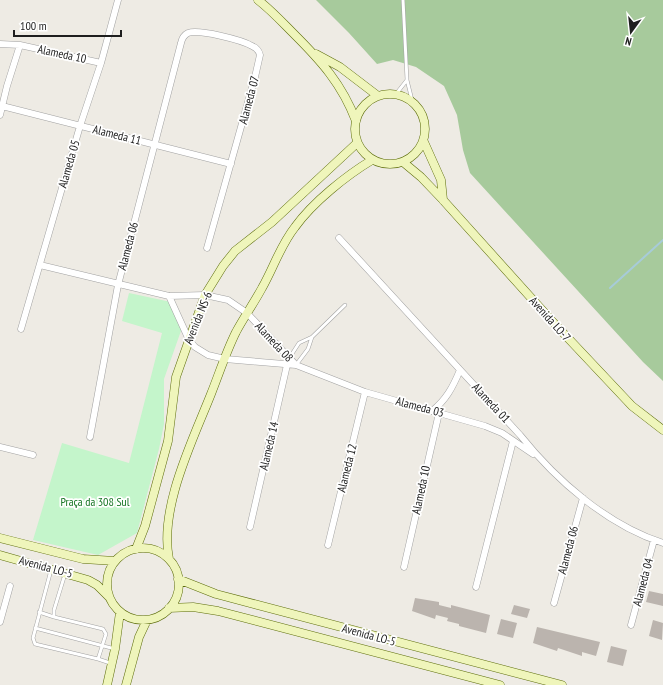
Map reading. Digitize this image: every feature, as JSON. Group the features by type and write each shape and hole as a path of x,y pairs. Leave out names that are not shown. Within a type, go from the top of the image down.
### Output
{"street":[{"name":"Alameda 05","path":"21,329 80,126 101,63 118,0"},
{"path":"258,0 270,9 315,54 343,91 356,120"},
{"name":"Alameda 07","path":"177,58 183,37 190,32 205,33 243,42 251,45 259,51 255,77 207,248"},
{"name":"Alameda 10","path":"0,44 20,45 101,63"},
{"path":"0,115 3,86 20,45"},
{"path":"315,54 340,67 378,96"},
{"name":"Alameda 06","path":"90,437 118,285 177,58"},
{"path":"396,94 412,100 420,109 425,119 426,131 424,142 415,154 403,162 387,164 372,160 364,152 358,143 355,132 356,120 364,105 378,96 396,94"},
{"name":"Alameda 11","path":"2,106 231,164"},
{"path":"424,142 441,180 443,200"},
{"name":"Avenida NS-6","path":"136,549 145,526 168,441 174,385 205,295 222,266 235,251 272,222 358,143"},
{"path":"168,559 166,545 168,518 189,448 225,359 228,348 262,288 277,255 295,226 348,174 372,160"},
{"name":"Avenida LO-7","path":"403,162 421,177 443,200 602,376 632,406 663,430"},
{"name":"Alameda 01","path":"339,238 539,458 583,498 617,521 663,543"},
{"name":"Alameda 08","path":"40,265 118,285 169,296 205,295 228,300 247,313 296,365"},
{"name":"Alameda 08","path":"169,296 189,340 201,352 225,359 296,365"},
{"name":"Alameda 14","path":"250,527 287,365"},
{"name":"Alameda 03","path":"296,365 365,392 485,426 513,441 539,458"},
{"path":"432,411 446,398 454,386 460,370"},
{"name":"Alameda 12","path":"328,545 365,392"},
{"name":"Alameda 10","path":"404,567 438,413"},
{"path":"476,587 513,441"},
{"path":"0,447 32,455"},
{"name":"Alameda 06","path":"554,603 583,498"},
{"name":"Avenida LO-5","path":"0,538 83,559 115,561"},
{"name":"Alameda 04","path":"631,625 654,540"},
{"path":"148,548 159,552 168,559 175,568 178,579 177,594 169,608 159,616 147,620 128,617 120,612 109,597 106,584 108,572 115,561 124,553 136,549 148,548"},
{"name":"Avenida LO-5","path":"0,555 65,572 88,580 97,585 109,597"},
{"name":"Avenida LO-5","path":"178,579 223,596 562,685"},
{"path":"0,622 10,586"},
{"path":"0,591 8,593"},
{"name":"Avenida LO-5","path":"169,608 193,608 218,611 500,685"},
{"path":"106,685 115,649 120,612"},
{"path":"126,685 139,637 147,620"}],"lane":[{"path":"403,0 407,80 412,100"},
{"path":"396,94 407,80"},
{"path":"290,357 299,343 312,337 345,305"},
{"path":"296,365 308,349 312,337"},
{"path":"51,569 35,628 33,638 36,644 112,663"},
{"path":"54,617 54,610 65,572"},
{"path":"39,612 102,630 106,634 98,659"},
{"path":"35,628 115,649"}],"green space":[{"path":"316,0 663,0 663,381 643,362 470,173 463,150 457,115 444,86 416,67 393,60 377,64"},
{"name":"Praça da 308 Sul","path":"129,293 171,302 182,328 164,379 164,424 137,533 98,555 33,540 62,443 129,463 162,333 122,321"}],"building":[{"path":"649,591 663,594 663,606 646,602"},
{"path":"415,598 439,602 439,605 451,608 451,605 490,615 486,633 459,626 459,624 447,621 448,618 436,615 435,619 412,611"},
{"path":"514,605 530,609 527,618 511,614"},
{"path":"501,619 517,623 513,638 497,634"},
{"path":"653,620 663,623 662,640 649,636"},
{"path":"537,627 600,642 596,656 582,652 582,656 558,648 557,651 533,643"},
{"path":"611,646 627,650 623,666 607,662"}],"waterway":[{"path":"610,288 663,240"}]}
